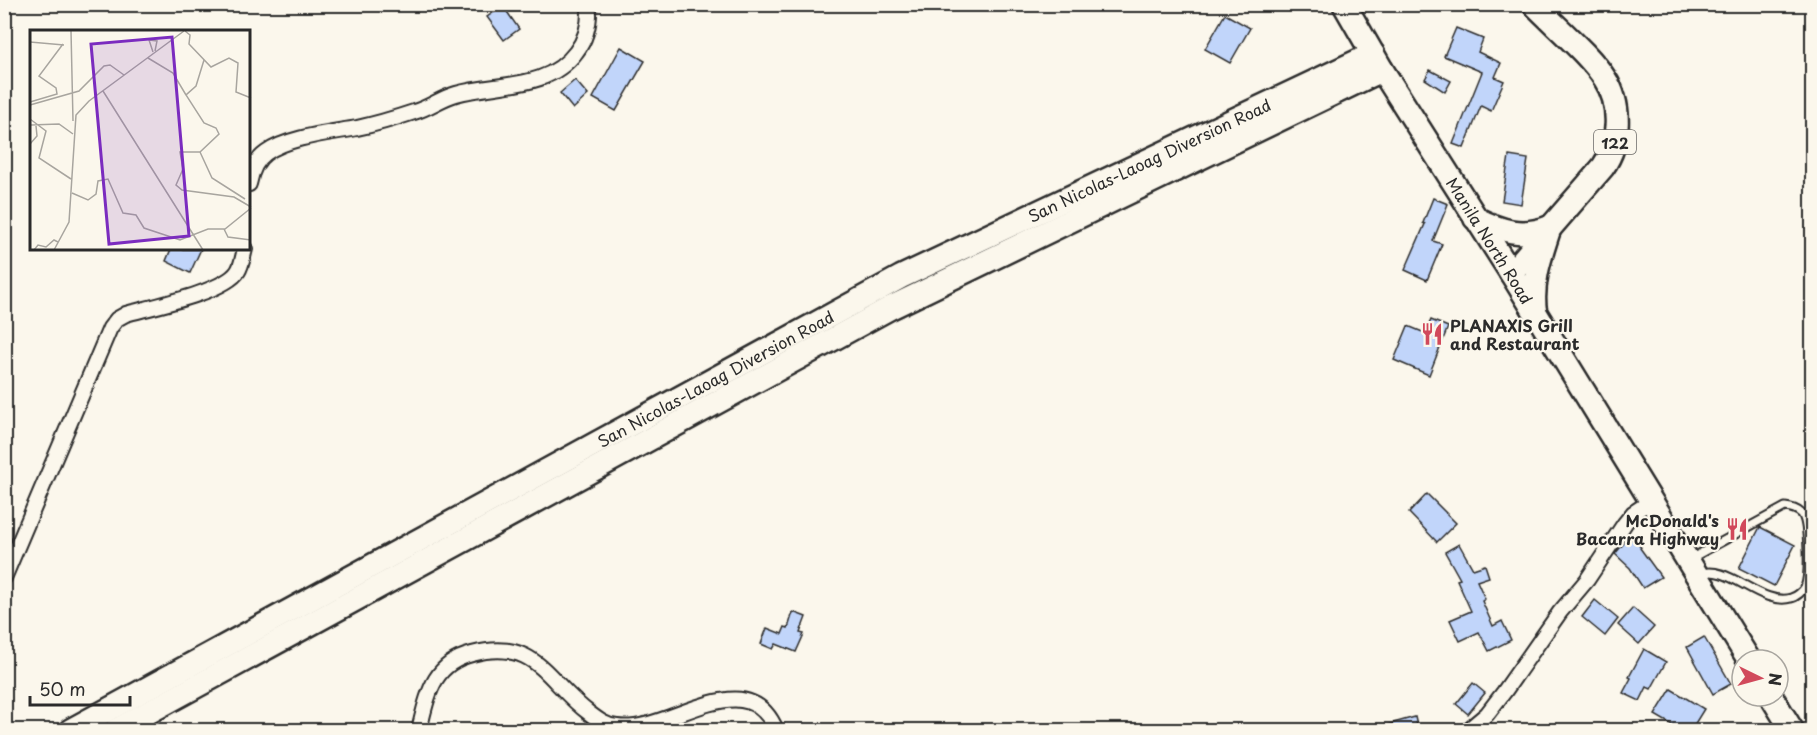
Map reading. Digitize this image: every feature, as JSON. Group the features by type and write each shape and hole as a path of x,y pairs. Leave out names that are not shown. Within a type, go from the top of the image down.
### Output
{"main road":[{"name":"Manila North Road","path":"1344,4 1742,648"},
{"name":"122","path":"1511,273 1581,194 1611,156 1617,127 1613,95 1606,80 1534,4"},
{"name":"San Nicolas-Laoag Diversion Road","path":"71,730 901,277 1378,62"},
{"name":"San Nicolas-Laoag Diversion Road","path":"116,730 890,308 1378,62"},
{"path":"1475,218 1495,228 1519,234 1550,227"},
{"path":"1535,312 1534,282 1550,227"},
{"path":"1778,708 1792,730"}],"street":[{"path":"250,181 255,165 264,154 274,148 416,112 453,94 532,81 551,75 572,58 582,45 587,29 589,4"},
{"path":"4,578 110,328 117,319 126,315 203,292 230,280 238,272 245,250"},
{"path":"1468,730 1487,714 1504,692 1560,612 1587,580 1625,523 1634,513 1652,501"},
{"path":"419,730 432,686 441,669 460,657 478,652 495,651 522,654 535,661 549,673 568,696 585,710 601,722 616,727 646,725 667,720 714,701 741,699 752,702 768,715 776,730"}],"lane":[{"path":"1785,507 1797,510 1802,515 1807,531 1807,580 1804,590 1791,598 1769,597 1712,572 1692,568 1785,507"}],"building":[{"path":"503,6 519,29 504,40 487,17"},
{"path":"1225,14 1250,28 1230,63 1205,49"},
{"path":"1456,28 1483,39 1478,52 1501,63 1495,77 1504,81 1491,111 1481,106 1464,148 1453,144 1482,72 1444,56"},
{"path":"621,47 645,61 616,111 593,98"},
{"path":"1430,70 1451,81 1445,92 1425,79"},
{"path":"575,80 588,95 573,109 560,93"},
{"path":"1509,156 1528,159 1521,204 1502,201"},
{"path":"1433,198 1448,204 1433,241 1442,244 1427,280 1405,270 1425,224 1423,223"},
{"path":"171,250 201,250 190,273 166,261"},
{"path":"1431,320 1448,327 1429,375 1394,360 1408,326 1425,333"},
{"path":"1427,494 1456,523 1437,542 1409,513"},
{"path":"1760,527 1795,545 1774,586 1739,568"},
{"path":"1629,537 1641,547 1661,577 1643,588 1630,568 1615,554"},
{"path":"1459,544 1473,569 1485,565 1489,577 1477,581 1485,599 1482,601 1493,626 1502,621 1511,640 1489,651 1479,632 1460,641 1450,620 1471,611 1457,580 1460,579 1445,552"},
{"path":"1595,600 1618,619 1605,636 1582,617"},
{"path":"1633,608 1654,627 1639,644 1618,625"},
{"path":"793,612 806,617 800,633 804,634 796,652 776,644 773,649 761,644 767,628 782,634 785,627 788,628"},
{"path":"1704,637 1730,685 1713,694 1687,647"},
{"path":"1644,649 1666,662 1651,689 1647,687 1640,701 1623,693"},
{"path":"1473,683 1485,693 1468,714 1456,704"},
{"path":"1671,689 1704,709 1691,730 1681,730 1655,715"},
{"path":"1415,717 1418,730 1380,730 1379,727"}],"place":[{"name":"PLANAXIS Grill and Restaurant","path":"1432,334"},
{"name":"McDonald's Bacarra Highway","path":"1737,529"}]}
